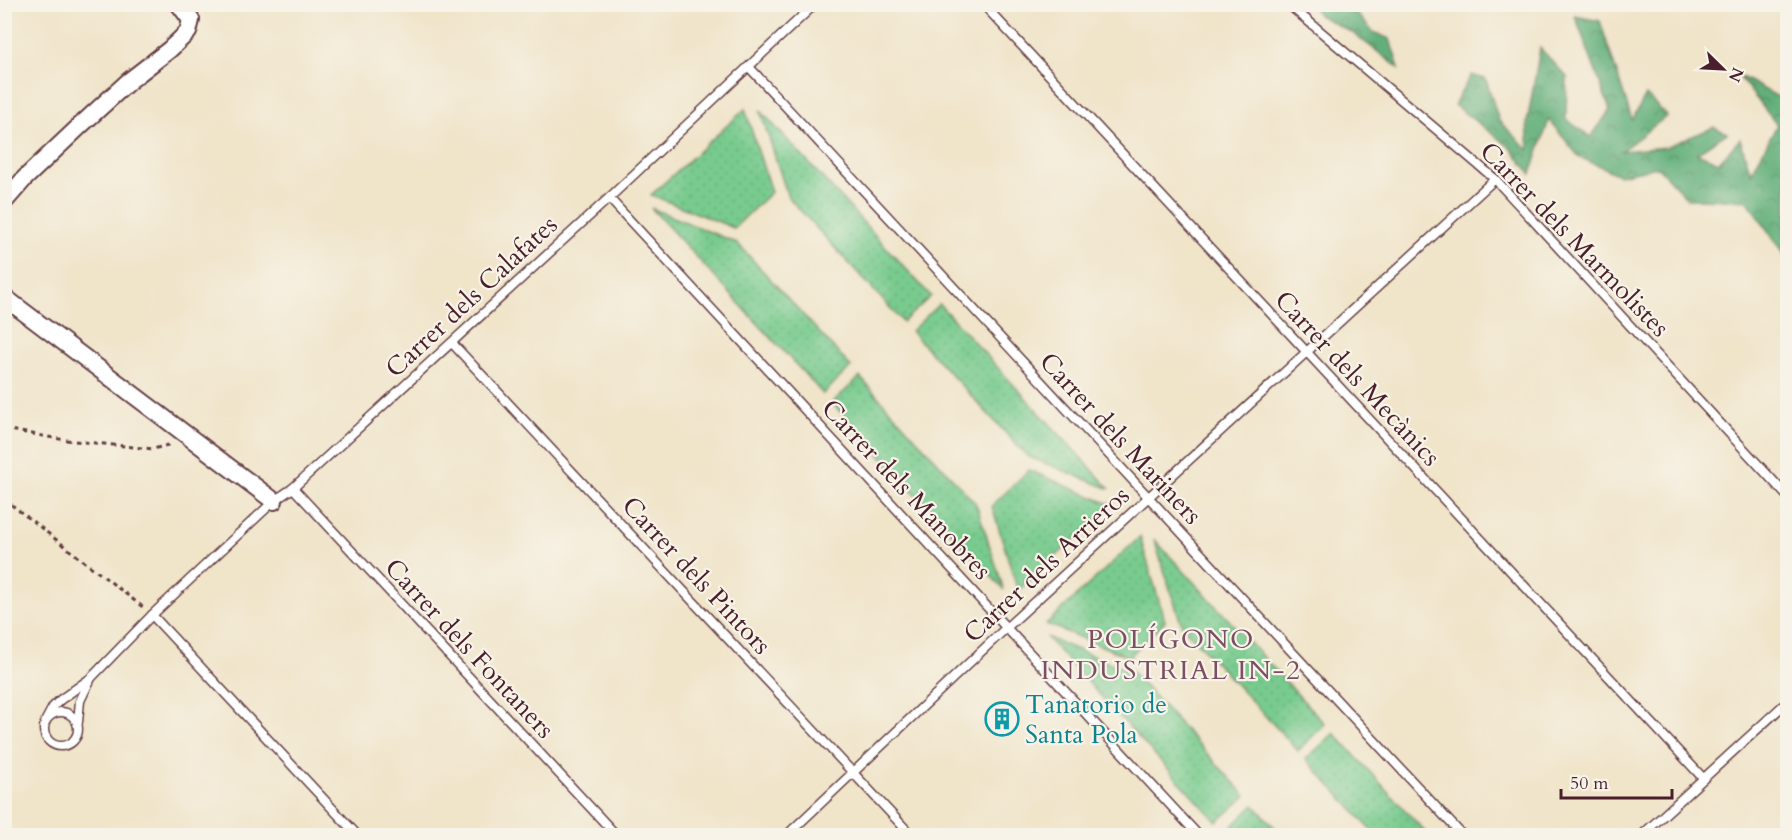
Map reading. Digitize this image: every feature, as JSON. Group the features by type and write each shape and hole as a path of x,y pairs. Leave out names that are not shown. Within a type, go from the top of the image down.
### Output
{"street":[{"path":"4,202 25,178 82,124 188,32 191,20 179,4"},
{"path":"4,297 274,501"}],"lane":[{"name":"Carrer dels Calafates","path":"91,678 152,615 274,501 293,488 452,344 815,4"},
{"name":"Carrer dels Mecànics","path":"983,4 1703,778"},
{"name":"Carrer dels Marmolistes","path":"1288,4 1495,179 1788,497"},
{"name":"Carrer dels Mariners","path":"749,67 1463,836"},
{"name":"Carrer dels Arrieros","path":"786,836 1006,628 1495,179"},
{"name":"Carrer dels Manobres","path":"609,198 1198,836"},
{"name":"Carrer dels Pintors","path":"452,344 912,836"},
{"name":"Carrer dels Fontaners","path":"293,488 617,836"},
{"path":"152,615 358,836"},
{"path":"91,678 80,701 79,728 76,739 60,746 54,745 46,737 44,731 46,720 53,707 91,678"},
{"path":"1641,836 1788,701"},
{"path":"46,720 54,713 65,712 75,718 78,723"}],"path":[{"path":"4,429 65,440 153,449 192,438"},
{"path":"4,499 152,615"}],"green space":[{"path":"1313,5 1349,5 1373,32 1390,39 1399,68 1353,33 1318,15"},
{"path":"1575,16 1600,21 1632,120 1646,95 1667,116 1621,151 1666,147 1714,127 1727,133 1697,153 1719,162 1740,139 1751,173 1777,125 1738,75 1787,102 1785,256 1747,200 1688,199 1658,167 1619,175 1579,157 1549,120 1531,174 1511,148 1454,105 1471,75 1486,79 1499,121 1529,150 1527,123 1540,48 1567,77 1566,119 1591,137 1610,110"},
{"path":"745,109 771,192 734,228 651,195"},
{"path":"760,110 931,296 903,322 788,197"},
{"path":"651,208 737,243 851,367 823,394"},
{"path":"939,304 1110,489 1027,456 911,331"},
{"path":"860,377 976,504 1004,590 832,403"},
{"path":"1029,470 1112,505 1018,591 992,506"},
{"path":"1140,537 1165,621 1129,657 1046,624"},
{"path":"1154,539 1325,724 1298,751 1182,626"},
{"path":"1046,637 1132,672 1246,796 1217,822"},
{"path":"1334,733 1428,835 1376,835 1306,759"},
{"path":"1254,805 1282,835 1230,835 1226,832"}],"place":[{"name":"Tanatorio de Santa Pola","path":"1002,719"}],"district":[{"name":"POLÍGONO INDUSTRIAL IN-2","path":"1171,654"}]}
